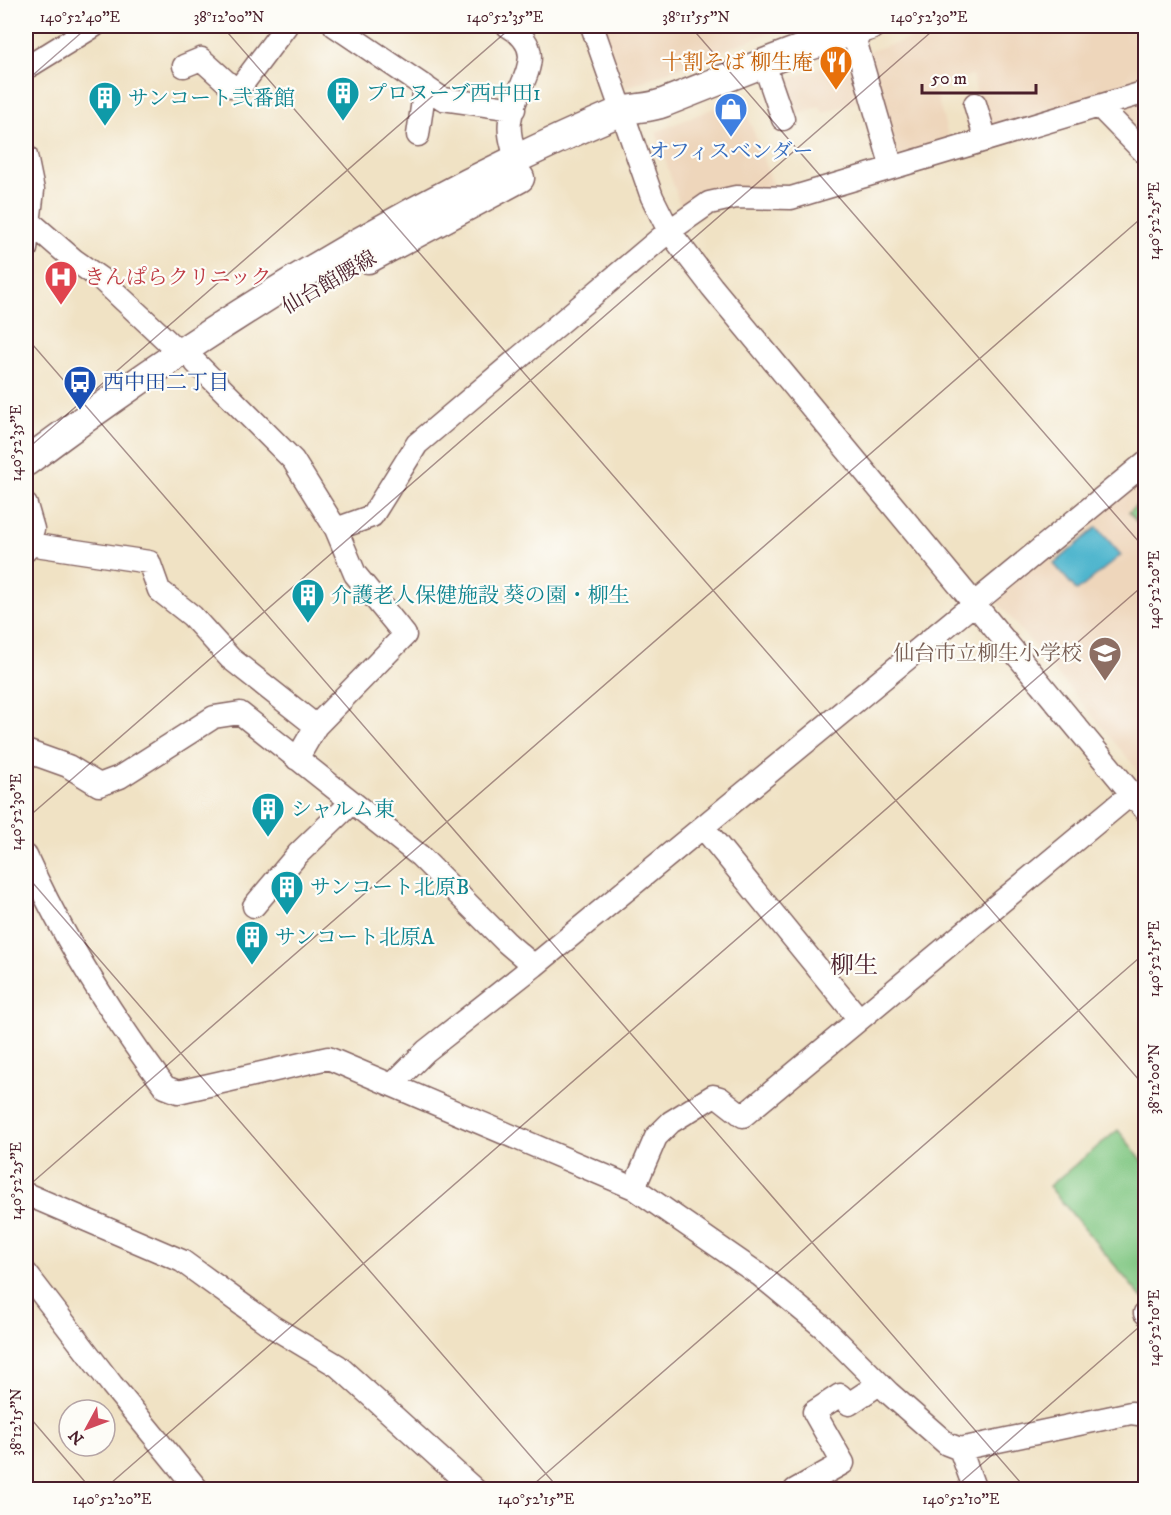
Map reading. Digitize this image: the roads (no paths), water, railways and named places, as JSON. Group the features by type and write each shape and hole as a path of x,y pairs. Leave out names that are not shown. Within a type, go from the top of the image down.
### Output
{"main road":[{"name":"仙台館腰線","path":"26,462 188,358 343,251 516,159 624,120 858,27"},
{"name":"仙台館腰線","path":"26,483 188,358 624,120"}],"street":[{"path":"26,68 94,26"},
{"path":"184,66 201,59 231,86 241,86 286,26"},
{"path":"335,26 443,99 514,108"},
{"path":"508,26 517,31 529,47 531,61 510,121 516,159"},
{"path":"592,26 652,197 669,231 1138,802 859,1019 743,1116 720,1098 713,1096 671,1122 656,1137 634,1188"},
{"path":"858,27 892,168"},
{"path":"764,64 783,118"},
{"path":"418,135 425,86"},
{"path":"336,529 372,516 417,444 669,231 709,203 736,197 791,198 1146,92"},
{"path":"975,104 986,140"},
{"path":"1099,106 1146,154"},
{"path":"26,156 29,188 26,249"},
{"path":"29,221 74,260 101,279 188,358 293,460 336,529 355,574 405,635 316,726 297,759"},
{"path":"392,1085 426,1051 534,966 1146,462"},
{"path":"26,505 33,529 27,547 148,562 159,590 192,616 230,658 316,726"},
{"path":"26,751 68,766 99,785 120,777 214,717 240,713 420,856 507,943 534,966"},
{"path":"254,906 298,854 352,802"},
{"path":"703,827 859,1019"},
{"path":"26,856 46,901 95,986 165,1087 178,1092 328,1058 634,1188 761,1276 823,1327 879,1384 947,1444 960,1449 1131,1413 1146,1415"},
{"path":"26,1194 182,1261 273,1326 338,1366 475,1490"},
{"path":"26,1273 112,1385 198,1490"},
{"path":"795,1490 843,1462 814,1412 840,1395 849,1404 879,1384"},
{"path":"960,1449 975,1490"}],"water":[{"path":"1097,527 1121,555 1077,591 1054,564"}],"place":[{"name":"十割そば 柳生庵","path":"836,91"},
{"name":"プロヌーブ西中田1","path":"343,122"},
{"name":"サンコート弐番館","path":"105,127"},
{"name":"オフィスベンダー","path":"731,138"},
{"name":"きんぱらクリニック","path":"61,306"},
{"name":"西中田二丁目","path":"80,411"},
{"name":"介護老人保健施設 葵の園・柳生","path":"308,624"},
{"name":"仙台市立柳生小学校","path":"1105,682"},
{"name":"シャルム東","path":"268,838"},
{"name":"サンコート北原B","path":"287,916"},
{"name":"サンコート北原A","path":"252,966"}],"district":[{"name":"柳生","path":"854,965"}]}
